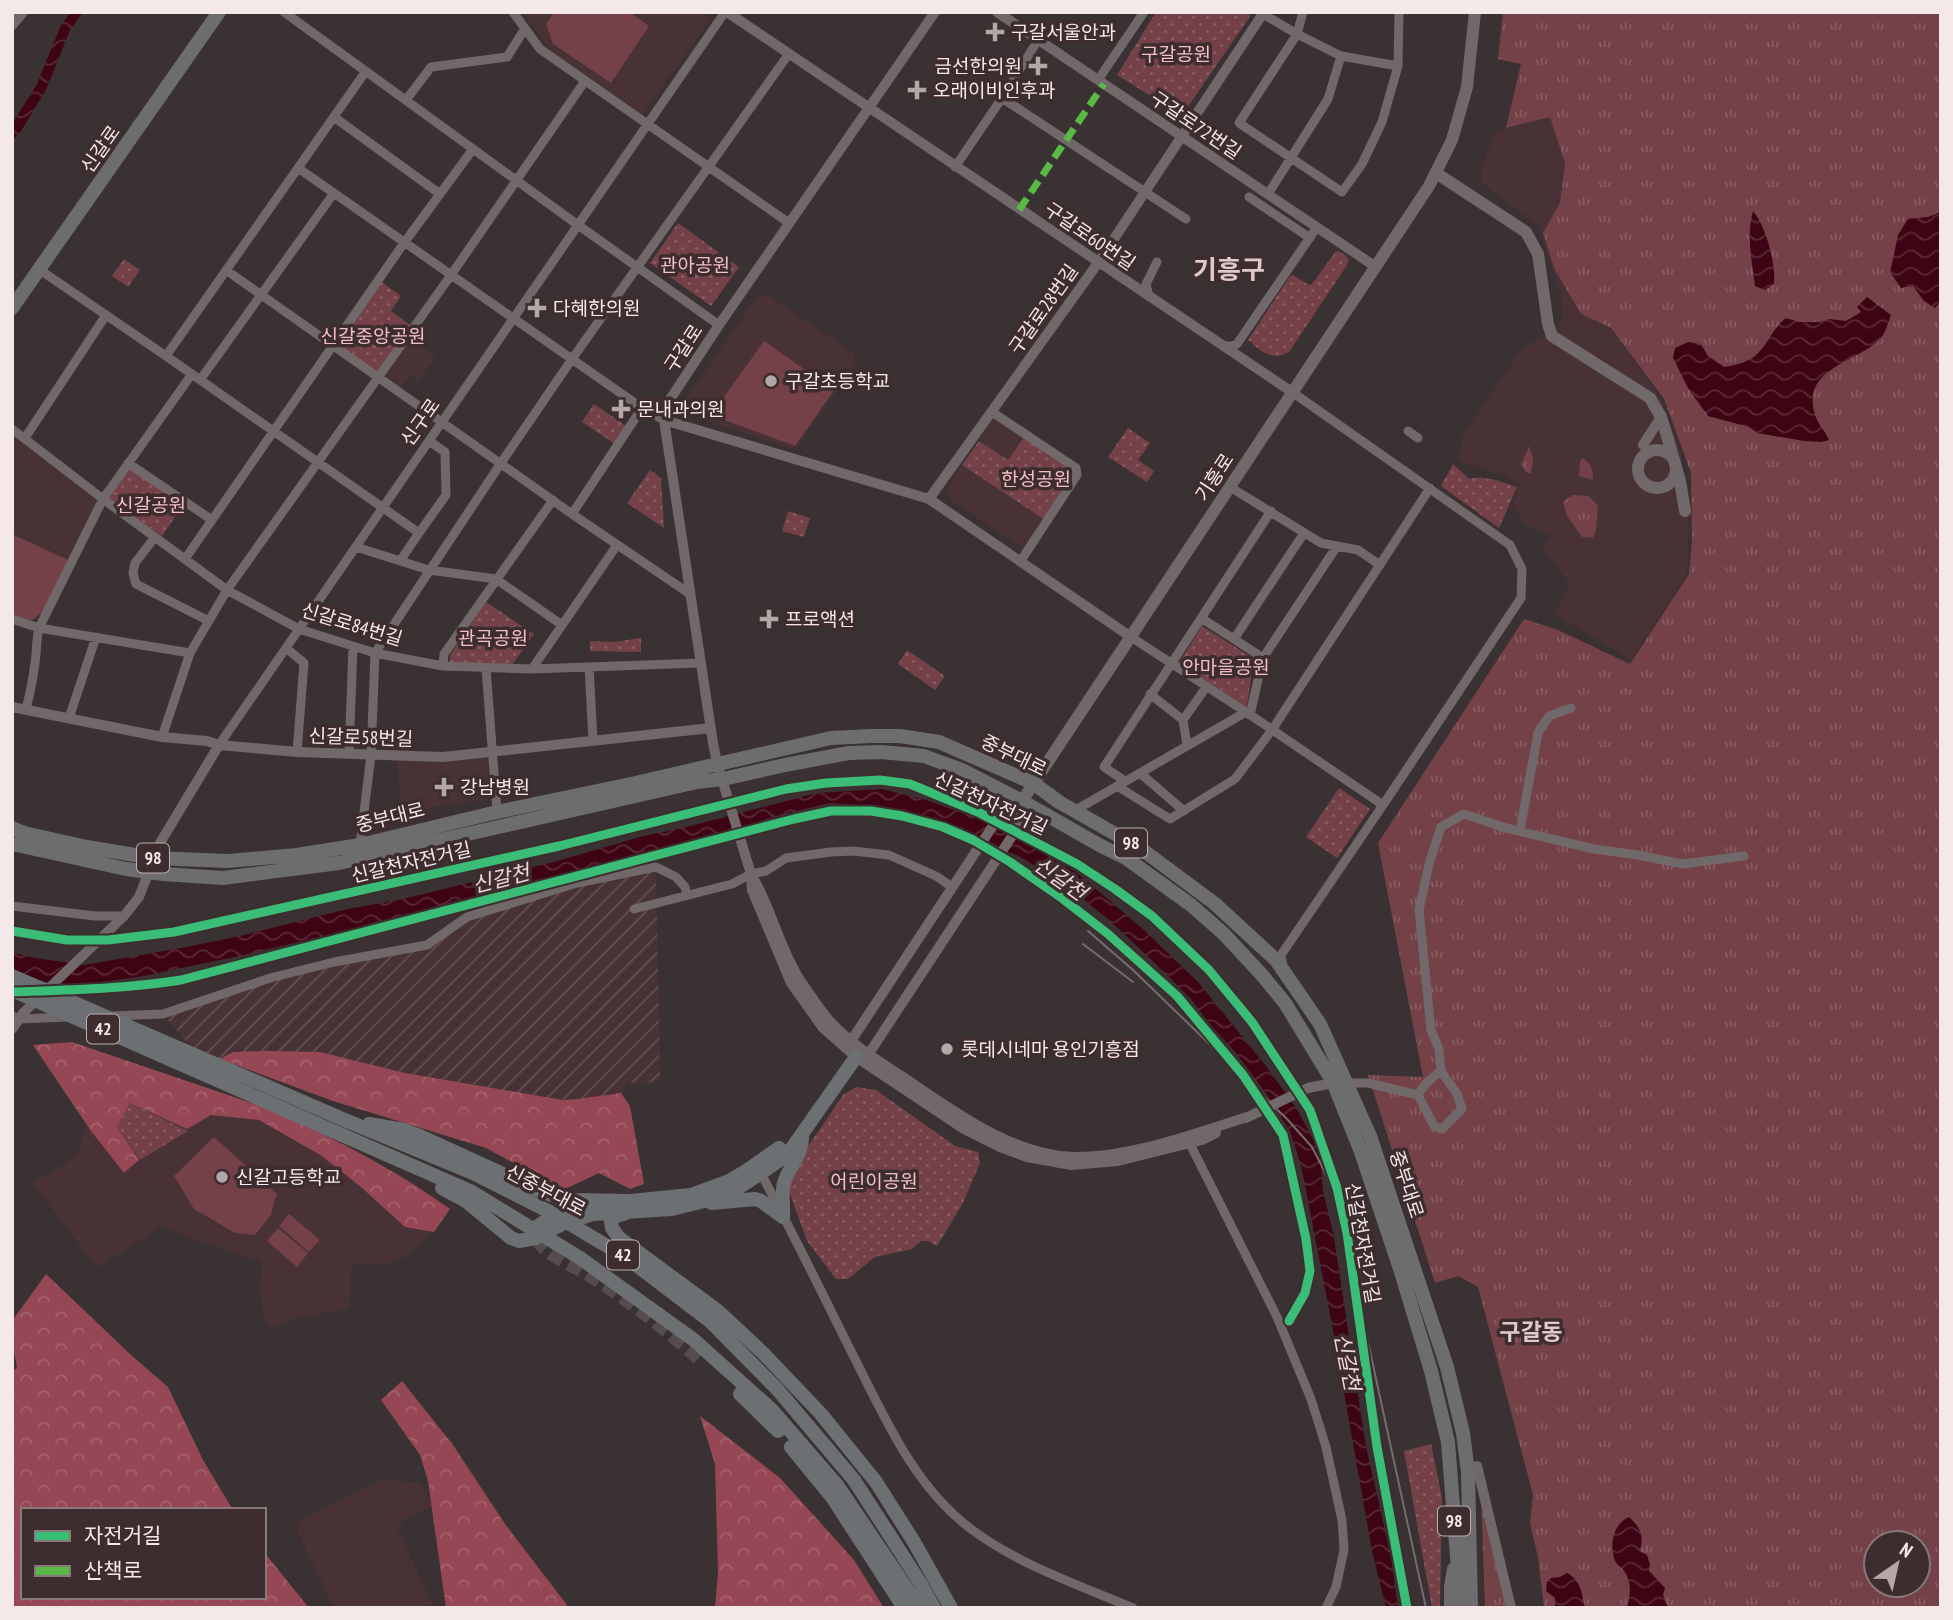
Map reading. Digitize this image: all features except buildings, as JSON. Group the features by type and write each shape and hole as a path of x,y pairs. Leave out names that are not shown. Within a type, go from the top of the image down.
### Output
{"highway":[{"name":"신중부대로","path":"12,976 194,1053 472,1192 580,1258 694,1340 772,1410 837,1485 919,1608"},
{"name":"신중부대로","path":"12,989 343,1127 473,1173 550,1212 627,1258 711,1322 778,1390 854,1480 934,1608"},
{"path":"343,1127 372,1155 457,1196 515,1240 537,1238 535,1228 552,1217 576,1209 604,1203 626,1207 691,1195 781,1159 802,1134 856,1052"},
{"path":"343,1127 404,1130 440,1143 540,1191 568,1200 672,1209 735,1189 759,1169 795,1130 856,1052"},
{"path":"783,1217 784,1184 803,1146 802,1134"},
{"path":"704,1201 720,1203 755,1199 783,1217"},
{"path":"626,1207 613,1218 611,1224 614,1232 718,1311 763,1353 821,1414 876,1482 951,1608"},
{"path":"702,1361 769,1421 813,1473 866,1547 905,1608"}],"main road":[{"path":"12,24 22,12"},
{"name":"신갈로","path":"12,308 219,12"},
{"name":"기흥로","path":"1023,801 1436,173 1452,140 1467,87 1475,12"},
{"path":"1436,173 1526,232 1538,254 1552,336 1650,398 1661,417 1685,511"},
{"name":"중부대로","path":"12,844 126,869 297,855 360,845 831,738 900,736 939,742 1034,783 1074,811 1140,848 1214,903 1276,960 1320,1024 1431,1371 1448,1442 1461,1608"},
{"name":"중부대로","path":"12,828 151,865 223,878 339,863 701,781 723,779 849,752 924,756 962,769 1023,801 1126,858 1191,905 1224,934 1285,1003 1340,1082 1370,1136 1447,1367 1463,1433 1468,1472 1471,1608"},
{"path":"1463,1433 1477,1466 1481,1608"},
{"path":"1451,1608 1451,1587 1457,1550"}],"street":[{"path":"284,12 719,325"},
{"path":"513,12 540,50 789,223"},
{"name":"구갈로60번길","path":"726,12 1292,392"},
{"name":"신구로","path":"12,1029 18,1016 124,916 139,897 151,865 179,810 219,745 726,12"},
{"name":"구갈로","path":"664,421 669,401 719,325 935,12"},
{"name":"구갈로72번길","path":"997,12 1376,267"},
{"path":"1098,80 1144,12"},
{"path":"1303,12 1297,34 1240,123 1342,192 1362,164 1382,122 1398,66 1399,12"},
{"path":"1264,13 1297,34 1341,56 1398,66"},
{"name":"구갈로28번길","path":"929,499 1098,263 1264,13"},
{"path":"406,100 431,67 507,57 524,30"},
{"path":"955,167 1038,40"},
{"path":"360,845 371,755 375,653 572,359 788,55"},
{"path":"1268,194 1328,99 1341,56"},
{"path":"166,356 366,71"},
{"path":"162,737 190,653 227,590 585,81"},
{"path":"1002,98 1186,219"},
{"path":"334,117 440,194"},
{"path":"185,559 404,243 473,149"},
{"path":"298,169 664,421 929,499 1383,805"},
{"path":"26,709 36,663 39,628 103,499 128,463 261,294 334,194"},
{"path":"1249,197 1310,238"},
{"path":"1221,345 1237,344 1317,227"},
{"path":"1149,297 1146,284 1157,262"},
{"path":"40,270 419,533"},
{"path":"226,270 690,594"},
{"path":"25,438 106,315"},
{"path":"1284,973 1281,955 1521,598 1522,569 1510,545 1292,392"},
{"path":"572,514 642,408"},
{"path":"992,412 1076,468 1077,475 1020,562"},
{"path":"1643,446 1661,417"},
{"path":"664,421 717,763 751,874 752,890 791,983 823,1028 959,1126 1000,1147 1044,1161 1071,1165 1118,1161 1189,1139 1202,1140 1308,1088 1340,1082 1368,1083 1418,1095 1434,1126 1443,1129 1462,1109 1457,1094 1441,1071 1439,1049 1430,1030 1419,911 1429,864 1441,827 1464,814 1594,849 1682,864 1744,856"},
{"name":"신갈로84번길","path":"12,429 227,590 299,629 375,653 443,666 531,669 700,663"},
{"path":"1408,431 1418,439"},
{"path":"400,561 446,495 445,452 429,441"},
{"path":"128,463 212,520"},
{"path":"1230,487 1321,543 1358,550 1380,565"},
{"path":"1271,511 1104,767 1121,784 1170,819 1235,779 1272,730 1430,488"},
{"path":"443,666 444,654 553,500"},
{"path":"1234,639 1304,533"},
{"path":"155,537 135,564 133,573 136,584 209,621"},
{"path":"531,669 617,545"},
{"path":"1074,811 1248,713 1262,658 1337,546"},
{"path":"356,547 429,570 496,579 562,625"},
{"path":"1201,618 1262,658"},
{"path":"12,619 39,628 190,653"},
{"path":"69,718 96,637"},
{"path":"349,754 354,646"},
{"path":"286,648 304,663 297,752"},
{"path":"589,667 593,740"},
{"path":"486,668 497,812"},
{"path":"1183,720 1207,686"},
{"path":"1150,694 1183,720 1187,745"},
{"name":"신갈로58번길","path":"12,706 162,737 207,741 219,745 371,755 443,757 711,728"},
{"path":"1520,831 1538,733 1549,716 1571,708"},
{"path":"1140,773 1184,811"},
{"path":"856,1052 952,887 998,818 1023,801"},
{"path":"856,1052 987,874 1016,830 1023,801"},
{"path":"634,909 732,884 751,874 766,871 786,858 831,852 853,851 889,855 936,876 952,887"},
{"path":"18,1016 163,1014 270,978 334,961 427,945 467,917 577,883 656,867 676,877 685,887 687,895"},
{"path":"12,906 95,916 124,916"},
{"path":"1263,948 1281,955"},
{"path":"1418,1095 1431,1078 1441,1071"},
{"path":"1189,1139 1277,1317 1311,1399 1326,1447 1342,1520 1344,1550 1336,1587 1326,1608"},
{"path":"759,1169 897,1440 919,1476 944,1505 972,1530 1018,1559 1133,1608"},
{"path":"1477,1466 1511,1608"}],"shaded area":[{"path":"522,12 705,12 712,17 643,114 552,52"},
{"path":"1550,116 1565,164 1560,203 1581,314 1612,330 1662,400 1681,453 1689,515 1687,573 1631,660 1554,614 1570,584 1543,548 1552,537 1524,524 1513,506 1519,484 1504,475 1459,461 1463,434 1521,350 1563,321 1563,304 1539,227 1481,182 1481,167 1496,132"},
{"name":"구갈초등학교","path":"768,295 853,352 856,362 796,450 687,414 686,399 753,302 758,296"},
{"path":"410,339 436,356 419,381 411,374 401,388 386,378 386,373"},
{"path":"995,416 1025,436 1008,461 979,441"},
{"path":"12,433 98,500 85,530 38,617 12,615"},
{"path":"962,465 1045,520 1027,547 1023,548 949,499 947,487"},
{"name":"강남병원","path":"488,756 489,799 410,810 400,805 397,758"},
{"path":"656,867 660,1082 628,1083 621,1093 563,1100 405,1073 320,1052 220,1059 191,1047 163,1014 270,978 427,945 467,917 577,883"},
{"name":"신갈고등학교","path":"99,1080 291,1119 413,1182 450,1209 434,1232 405,1257 388,1264 352,1265 349,1309 295,1318 277,1327 273,1327 263,1318 260,1285 262,1262 162,1226 97,1268 32,1182 77,1155"},
{"path":"383,1479 420,1483 433,1505 402,1522 398,1530 435,1608 334,1608 297,1530 300,1520"}],"green space":[{"path":"554,12 629,12 649,26 611,83 553,44 546,24"},
{"name":"구갈공원","path":"1156,12 1250,12 1249,18 1187,108 1175,111 1117,75"},
{"path":"1503,12 1941,12 1941,1604 1936,1608 1544,1608 1538,1557 1530,1523 1533,1495 1478,1287 1458,1276 1435,1283 1368,1075 1423,1077 1378,843 1524,619 1558,630 1630,664 1689,574 1692,541 1691,473 1664,399 1611,328 1581,314 1555,270 1543,233 1560,203 1565,164 1550,117 1506,128 1521,64 1498,59"},
{"name":"관아공원","path":"678,223 739,267 711,306 650,263"},
{"path":"1336,251 1348,258 1347,265 1289,352 1272,355 1248,340 1290,276 1312,284"},
{"path":"124,259 140,270 128,287 112,276"},
{"name":"신갈중앙공원","path":"379,280 401,296 391,311 414,328 378,377 333,345"},
{"path":"764,341 834,390 795,446 711,415"},
{"path":"594,404 626,426 615,444 582,422"},
{"path":"1128,428 1150,443 1138,460 1154,471 1147,482 1108,457"},
{"name":"한성공원","path":"1025,436 1072,468 1074,477 1045,520 962,465 979,441 1008,460"},
{"path":"1529,446 1533,459 1531,474 1521,465"},
{"path":"1583,458 1591,467 1593,480 1579,476 1580,461"},
{"path":"1453,464 1469,479 1487,478 1517,487 1499,528 1441,486"},
{"name":"신갈공원","path":"129,468 184,504 162,536 107,498"},
{"path":"650,470 661,478 664,528 627,503"},
{"path":"1572,495 1589,496 1598,506 1593,538 1582,537 1567,516 1563,502"},
{"path":"788,511 810,518 804,537 782,531"},
{"path":"12,534 70,561 43,612 31,621 12,615"},
{"name":"관곡공원","path":"486,602 534,634 512,665 450,662 450,655"},
{"name":"안마을공원","path":"1202,626 1251,657 1252,671 1247,707 1179,663"},
{"path":"641,638 641,652 590,651 590,641 614,642"},
{"path":"907,650 945,676 935,690 898,664"},
{"path":"1339,788 1370,809 1337,858 1306,837"},
{"path":"72,1042 287,1117 383,1166 450,1209 434,1232 405,1227 322,1156 259,1120 211,1115 187,1129 130,1103 117,1127 139,1160 124,1173 91,1131 33,1045"},
{"path":"233,1052 320,1052 405,1073 563,1100 621,1093 630,1106 644,1184 630,1189 599,1173 563,1190 486,1148 333,1101 220,1059"},
{"name":"어린이공원","path":"856,1087 876,1090 955,1146 978,1152 980,1163 963,1203 937,1246 921,1241 912,1249 875,1257 848,1279 836,1279 807,1241 789,1191 790,1173 843,1095"},
{"path":"130,1103 188,1131 140,1160 117,1127"},
{"path":"214,1137 278,1195 271,1215 255,1235 235,1233 194,1209 174,1176"},
{"path":"289,1214 320,1240 309,1252 279,1226"},
{"path":"278,1228 308,1253 297,1267 267,1241"},
{"path":"46,1274 168,1387 203,1460 232,1508 21,1508 21,1599 266,1599 266,1554 309,1608 12,1608 12,1372 17,1368 12,1341 12,1321"},
{"path":"402,1381 453,1445 505,1524 567,1605 565,1608 446,1608 428,1481 420,1455 381,1400"},
{"path":"700,1416 780,1478 854,1560 884,1608 715,1608 718,1572 715,1464"},
{"path":"1431,1444 1442,1498 1440,1608 1432,1608 1404,1451"},
{"path":"1481,1492 1509,1608 1485,1608"}],"water":[{"path":"71,12 83,12 70,30 46,90 12,141 12,124 37,84 61,25"},
{"path":"1753,211 1766,235 1773,266 1774,284 1765,290 1755,286 1750,239"},
{"path":"1941,212 1941,301 1935,308 1924,301 1913,286 1901,288 1890,272 1898,235 1908,219 1928,217"},
{"path":"1867,297 1891,315 1879,340 1834,368 1817,385 1813,397 1814,411 1829,440 1804,441 1757,433 1749,427 1708,416 1688,388 1673,358 1675,348 1688,342 1701,344 1708,356 1724,367 1741,363 1760,351 1786,318 1799,322 1829,319 1846,321 1861,312 1857,307"},
{"name":"신갈천","path":"882,789 926,800 976,818 1008,832 1076,872 1144,930 1198,982 1297,1109 1320,1153 1323,1191 1333,1232 1366,1446 1391,1557 1398,1608 1386,1608 1372,1551 1302,1170 1291,1133 1236,1053 1191,999 1166,974 1067,885 993,843 939,821 904,812 874,806 830,803 577,870 518,891 235,957 138,977 86,984 60,985 12,975 12,952 84,965 181,948 343,910 403,899 817,793"},
{"path":"1629,1517 1640,1532 1640,1551 1647,1555 1649,1571 1665,1588 1663,1595 1668,1608 1627,1608 1629,1582 1625,1572 1615,1561 1612,1548 1616,1530"},
{"path":"1567,1573 1578,1583 1585,1608 1555,1608 1555,1598 1546,1591 1547,1582 1551,1578"}],"tunnel":[{"path":"536,1238 555,1256 594,1278 636,1307 702,1361"}],"tram line":[{"path":"1088,931 1133,970 1287,1119 1312,1147 1327,1176 1339,1209 1426,1608"},
{"path":"1083,944 1133,982"}],"marked path":[{"path":"1019,210 1104,84"}],"cycle path":[{"name":"신갈천자전거길","path":"12,931 67,940 108,940 174,932 559,846 786,789 826,783 880,780 910,784 978,812 1077,864 1152,916 1209,970 1252,1022 1310,1110 1337,1188 1347,1233 1377,1447 1407,1608"},
{"path":"12,992 76,990 181,980 794,819 831,811 871,811 902,816 943,827 973,840 1059,896 1108,934 1177,996 1243,1075 1283,1135 1306,1239 1310,1271 1305,1293 1289,1321"}],"place":[{"name":"구갈서울안과","path":"995,32"},
{"name":"금선한의원","path":"1038,66"},
{"name":"오래이비인후과","path":"917,90"},
{"name":"다혜한의원","path":"537,308"},
{"name":"구갈초등학교","path":"771,381"},
{"name":"문내과의원","path":"621,409"},
{"name":"프로액션","path":"769,619"},
{"name":"강남병원","path":"444,787"},
{"name":"롯데시네마 용인기흥점","path":"947,1049"},
{"name":"신갈고등학교","path":"222,1177"}],"district":[{"name":"기흥구","path":"1229,270"},
{"name":"구갈동","path":"1531,1332"}]}
